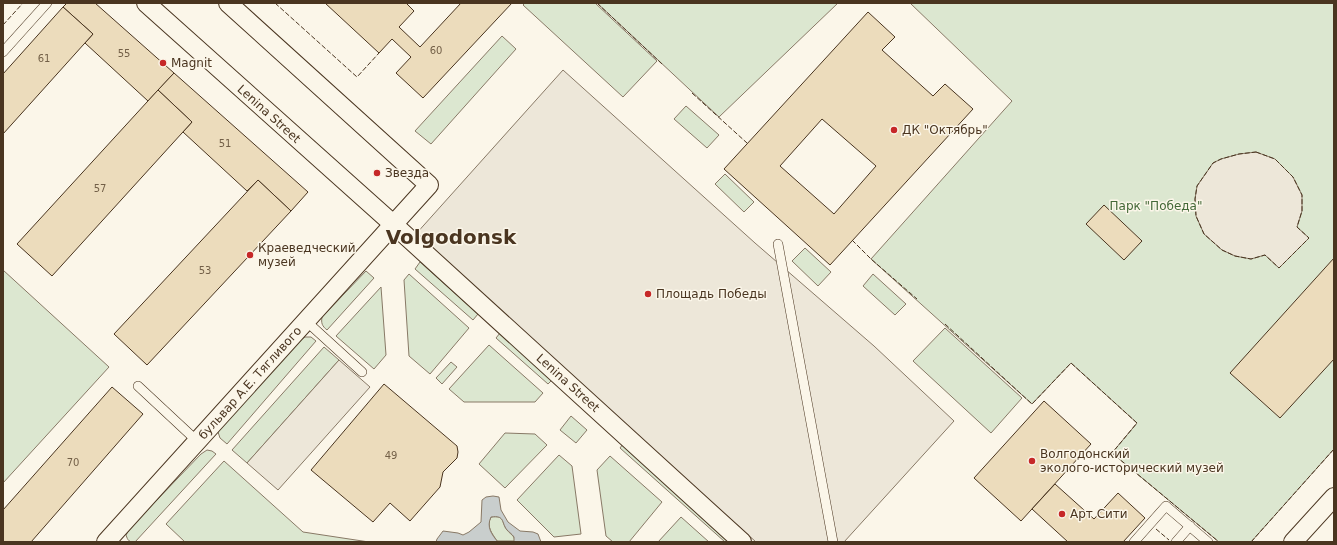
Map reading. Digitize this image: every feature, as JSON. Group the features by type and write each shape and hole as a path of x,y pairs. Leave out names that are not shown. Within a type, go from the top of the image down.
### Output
{"street":[{"name":"Lenina Street","path":"146,3 393,224 742,542"},
{"path":"228,3 428,185 393,224"},
{"name":"бульвар А.Е. Тягливого","path":"113,539 197,441 393,224"},
{"path":"1293,542 1334,497"}],"lane":[{"path":"3,52 47,3"},
{"path":"778,244 833,542"},
{"path":"306,321 362,372"},
{"path":"138,386 197,441"},
{"path":"1134,542 1166,506 1208,542"},
{"path":"1176,542 1190,526"}],"green space":[{"path":"525,3 595,3 657,61 623,97 523,5"},
{"path":"597,3 838,3 719,117"},
{"name":"Парк \"Победа\"","path":"910,3 1334,3 1334,449 1251,542 1219,542 1112,453 1137,423 1071,363 1032,404 871,259 1012,101"},
{"path":"502,36 516,49 431,144 415,131"},
{"path":"686,106 719,135 707,148 674,119"},
{"path":"725,174 754,202 744,212 715,184"},
{"path":"805,248 831,272 818,286 792,261"},
{"path":"420,262 478,314 473,320 415,269"},
{"path":"3,270 109,367 3,483"},
{"path":"366,271 374,278 327,330 322,324 322,317"},
{"path":"409,274 469,328 430,374 409,356 404,280"},
{"path":"873,274 906,304 895,315 863,286"},
{"path":"381,287 386,355 374,369 336,336"},
{"path":"945,328 1022,398 991,433 913,361"},
{"path":"500,333 552,380 548,384 496,338"},
{"path":"305,337 311,337 316,341 227,444 220,438 218,432 222,425 300,340"},
{"path":"489,345 543,393 535,402 464,402 449,389"},
{"path":"324,347 339,360 247,463 232,450"},
{"path":"451,362 457,367 442,384 436,378"},
{"path":"571,416 587,430 576,443 560,430"},
{"path":"505,433 535,434 547,445 505,488 479,464"},
{"path":"623,444 735,542 725,542 620,448"},
{"path":"207,450 216,454 135,542 129,541 126,535 130,528 201,454"},
{"path":"559,455 572,466 581,534 554,537 517,500"},
{"path":"610,456 662,502 629,542 613,542 606,536 597,470"},
{"path":"224,461 303,532 369,542 185,542 166,524"},
{"path":"491,517 501,518 508,532 513,536 515,541 497,541 489,527"},
{"path":"681,517 709,542 658,542"}],"shaded area":[{"name":"Площадь Победы","path":"563,70 755,243 874,346 954,421 844,542 756,542 415,235"},
{"path":"1256,152 1275,159 1293,177 1302,195 1302,211 1297,227 1309,238 1279,268 1265,255 1251,259 1235,256 1222,250 1204,234 1196,216 1195,199 1197,186 1213,163 1239,154"},
{"path":"339,360 370,387 278,490 247,463"},
{"path":"486,497 499,497 501,510 508,522 520,531 538,534 541,542 514,542 514,537 507,530 501,518 491,517 489,527 498,542 436,542 443,531 463,535 469,532 481,522 482,500"}],"building":[{"path":"67,3 95,3 174,73 148,101 85,43 93,34 63,7"},
{"path":"325,3 406,3 414,11 399,27 420,47 461,3 512,3 423,98 396,73 411,57 392,39 379,53"},
{"path":"63,7 93,34 3,134 3,74"},
{"name":"ДК \"Октябрь\"","path":"868,12 895,37 882,50 933,96 945,84 973,109 830,265 724,169","holes":["822,119 876,166 834,214 780,166"]},
{"path":"174,73 308,192 291,211 258,180 247,191 183,132 192,122 158,90"},
{"path":"158,90 192,122 52,276 17,244"},
{"path":"258,180 291,211 147,365 114,334"},
{"path":"1104,205 1142,241 1124,260 1086,224"},
{"path":"1334,258 1334,359 1280,418 1230,373"},
{"path":"384,384 457,446 457,458 443,472 440,487 410,521 390,503 373,522 311,470"},
{"path":"112,387 143,414 31,542 3,542 3,510"},
{"name":"Волгодонский эколого-исторический музей","path":"1044,401 1091,444 1021,521 974,478"},
{"name":"Арт Сити","path":"1055,484 1094,519 1118,493 1145,518 1123,542 1068,542 1032,509"}],"fence":[{"path":"3,25 23,3"},
{"path":"275,3 357,77 379,53"},
{"path":"597,3 662,64"},
{"path":"692,93 747,143"},
{"path":"1256,152 1275,159 1293,177 1302,195 1302,211 1297,227 1309,238 1279,268 1265,255 1251,259 1235,256 1222,250 1204,234 1196,216 1195,199 1197,186 1213,163 1239,154 1256,152"},
{"path":"852,240 871,259 917,299"},
{"path":"945,324 1032,404 1071,363 1137,423 1112,453 1219,542"},
{"path":"1251,542 1334,449"},
{"path":"1156,529 1169,540"}],"place":[{"name":"Magnit","path":"163,63"},
{"name":"ДК \"Октябрь\"","path":"894,130"},
{"name":"Звезда","path":"377,173"},
{"name":"Краеведческий музей","path":"250,255"},
{"name":"Площадь Победы","path":"648,294"},
{"name":"Волгодонский эколого-исторический музей","path":"1032,461"},
{"name":"Арт Сити","path":"1062,514"}],"district":[{"name":"Volgodonsk","path":"451,237"}]}
